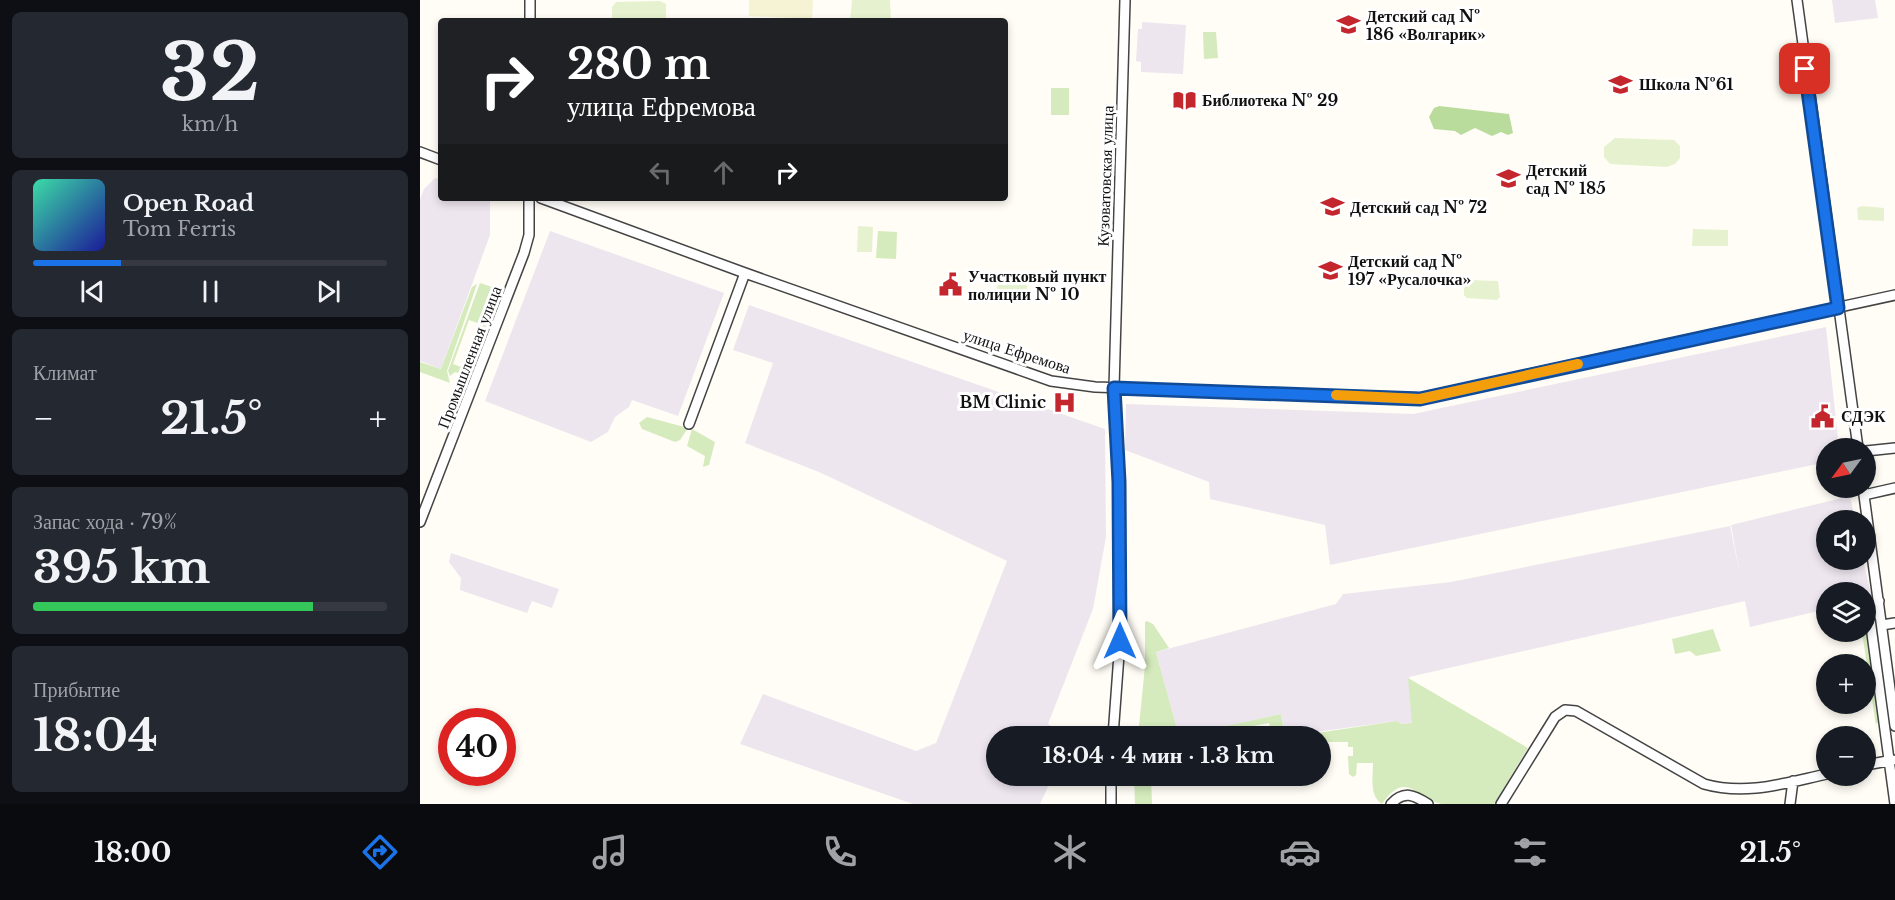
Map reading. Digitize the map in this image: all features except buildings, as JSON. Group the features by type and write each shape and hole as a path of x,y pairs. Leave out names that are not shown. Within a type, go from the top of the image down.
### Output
{"street":[{"path":"530,0 530,18"},
{"name":"Кузоватовская улица","path":"1114,726 1121,614 1114,388 1125,0"},
{"path":"1797,0 1857,438"},
{"path":"420,152 438,159"},
{"name":"Промышленная улица","path":"420,522 524,253 529,235 529,201"},
{"name":"улица Ефремова","path":"548,201 1051,381 1114,388 1420,399 1895,295"},
{"path":"689,424 745,273"},
{"path":"1876,450 1895,448"},
{"path":"1876,490 1895,488"},
{"path":"1865,498 1882,625 1891,664 1895,724"},
{"path":"1879,601 1870,619 1892,760 1895,804"},
{"path":"1882,625 1895,623"},
{"path":"1501,804 1555,717 1565,710 1576,711 1704,784 1741,791 1816,776"},
{"path":"1876,763 1892,760"},
{"path":"1790,804 1793,781"},
{"path":"1111,786 1111,804"},
{"path":"1391,804 1402,795 1410,794 1428,804"}],"shaded area":[{"path":"749,0 813,0 812,18 749,16"},
{"path":"1832,0 1875,0 1878,18 1835,23"},
{"path":"1142,22 1186,25 1183,74 1141,72 1141,62 1136,61 1138,29 1142,29"},
{"path":"435,178 438,179 438,201 490,201 490,235 441,369 420,361 420,199 424,189"},
{"path":"550,231 724,293 678,416 632,400 629,407 615,417 608,432 591,442 485,401"},
{"path":"749,305 1105,429 1106,537 1093,609 1048,724 1052,726 986,726 986,786 1048,786 1040,804 913,804 740,744 763,694 916,751 936,743 1007,561 819,472 745,443 773,363 733,350"},
{"path":"1826,327 1838,438 1816,438 1816,464 1330,565 1325,525 1210,499 1209,482 1125,450 1126,404 1413,414"},
{"path":"1842,498 1850,498 1853,510 1816,510 1816,570 1865,570 1868,582 1816,582 1816,612 1750,627 1745,601 1409,677 1413,723 1401,724 1397,721 1331,730 1331,726 1284,726 1281,714 1225,726 1176,726 1156,652 1336,604 1343,594 1451,582 1730,526 1740,575 1731,525"},
{"path":"451,553 559,589 552,608 532,601 527,613 460,590 461,578 449,562"}],"green space":[{"path":"852,0 890,0 891,18 850,18"},
{"path":"660,1 666,4 666,18 612,18 612,7 616,2"},
{"path":"1203,32 1216,32 1218,58 1204,59"},
{"path":"1051,88 1069,88 1069,115 1051,115"},
{"path":"1439,106 1509,114 1513,133 1508,135 1501,132 1492,136 1475,128 1461,135 1455,131 1434,129 1429,117 1434,108"},
{"path":"1615,138 1674,140 1680,146 1680,158 1675,164 1667,167 1610,164 1604,157 1604,147"},
{"path":"1862,206 1884,208 1884,221 1858,220 1857,208"},
{"path":"858,226 873,227 872,252 857,252"},
{"path":"1693,229 1728,230 1728,246 1692,246"},
{"path":"878,231 897,232 896,259 876,258"},
{"path":"998,278 1027,279 1027,291 997,290"},
{"path":"1468,280 1498,281 1500,297 1497,300 1467,298 1464,295 1464,282"},
{"path":"480,283 501,290 502,295 473,361 471,357 483,325 469,320 453,364 464,368 461,374 455,372 450,376 448,371"},
{"path":"477,284 447,371 450,383 420,372 420,362 441,369 472,287"},
{"path":"647,417 688,428 680,440 675,442 642,429 639,423"},
{"path":"692,429 715,442 709,465 703,467 705,456 687,446"},
{"path":"1145,622 1153,624 1169,648 1156,652 1176,726 1139,726 1145,666"},
{"path":"1713,629 1721,651 1696,656 1690,651 1675,654 1672,639"},
{"path":"1863,642 1868,642 1869,654 1865,654"},
{"path":"1408,678 1528,748 1494,804 1442,804 1405,787 1398,788 1382,804 1373,791 1373,763 1357,763 1356,775 1353,777 1349,774 1348,756 1353,756 1353,747 1348,747 1348,742 1331,742 1331,731 1397,721 1401,724 1412,723"},
{"path":"1876,701 1879,722 1876,724 1877,733 1874,714 1876,714"},
{"path":"1281,714 1283,726 1270,726 1269,723 1253,726 1225,726"},
{"path":"1134,786 1151,786 1152,804 1135,804"}],"slow traffic":[{"path":"1336,395 1420,399 1578,364"}],"place":[{"name":"Детский сад № 186 «Волгарик»","path":"1348,25"},
{"name":"Школа №61","path":"1621,84"},
{"name":"Библиотека № 29","path":"1184,100"},
{"name":"Детский сад № 185","path":"1508,179"},
{"name":"Детский сад № 72","path":"1332,207"},
{"name":"Детский сад № 197 «Русалочка»","path":"1330,270"},
{"name":"Участковый пункт полиции № 10","path":"950,285"},
{"name":"BM Clinic","path":"1064,402"},
{"name":"СДЭК","path":"1823,416"}],"route":[{"path":"1120,641 1119,482 1114,388 1420,399 1838,308 1805,69"}]}
